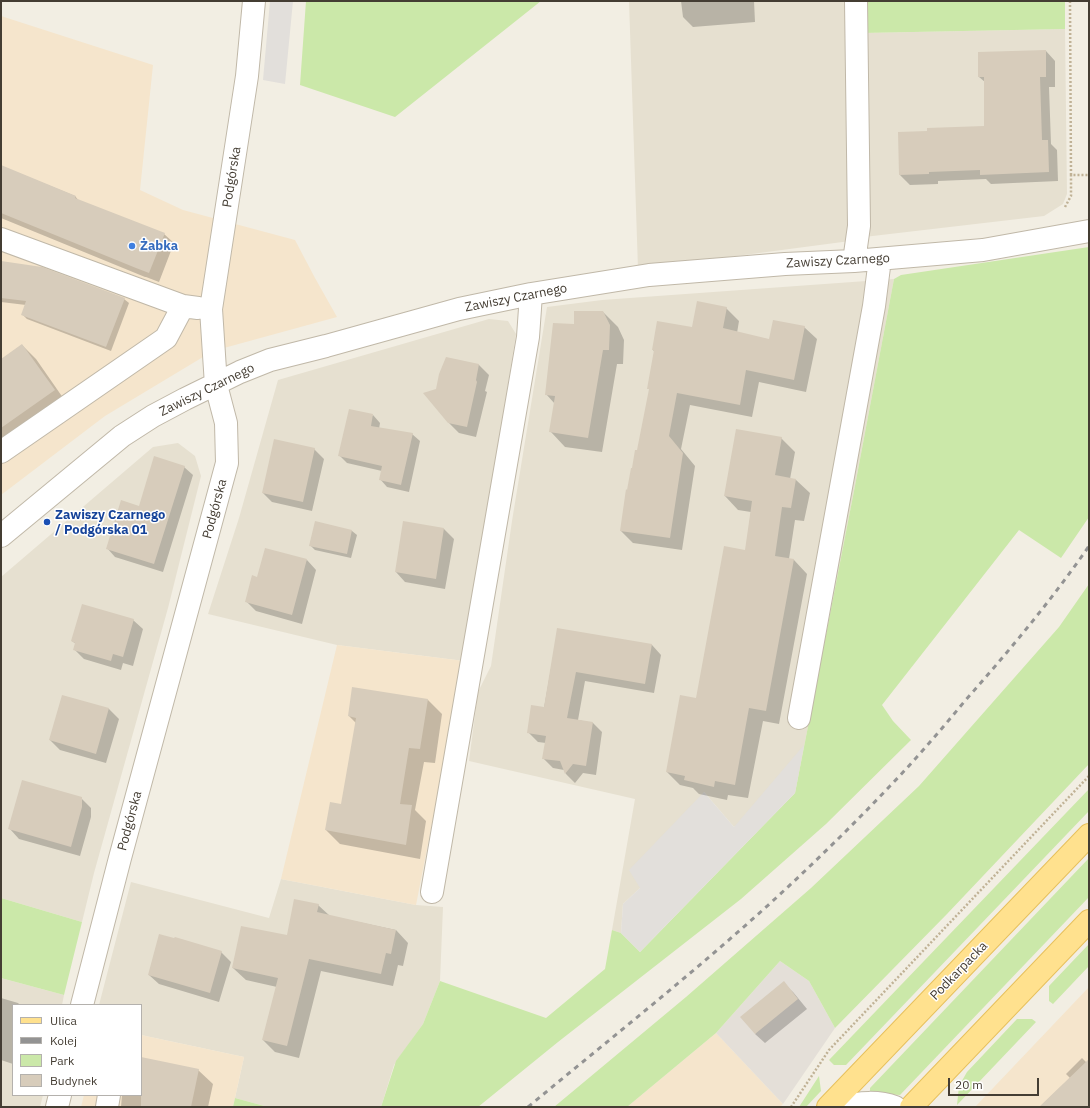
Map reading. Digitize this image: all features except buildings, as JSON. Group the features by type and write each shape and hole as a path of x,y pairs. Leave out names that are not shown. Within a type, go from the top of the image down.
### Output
{"main road":[{"name":"Podkarpacka","path":"828,1107 1089,835"},
{"path":"911,1107 1089,922"}],"street":[{"name":"Podgórska","path":"82,1004 120,858 228,463 226,423 216,384 211,310 247,76 254,1"},
{"path":"854,261 859,226 856,1"},
{"name":"Zawiszy Czarnego","path":"1,536 122,436 160,412 185,399 240,372 270,360 459,310 531,294 649,275 786,264 854,261 983,250 1089,232"},
{"path":"1,239 183,306 211,310"},
{"path":"799,718 874,306 880,259"},
{"path":"432,892 528,337 531,294"},
{"path":"1,452 166,338 183,306"},
{"path":"57,1107 60,1096"},
{"path":"107,1107 109,1096"},
{"path":"842,1107 866,1103 887,1104 895,1107"}],"path":[{"path":"1070,1 1071,176"},
{"path":"791,1107 829,1050 1089,776"}],"shaded area":[{"path":"270,1 293,1 285,84 263,80"},
{"path":"629,1 847,1 850,241 638,269"},
{"path":"1,16 153,65 140,190 183,210 295,240 337,317 213,351 105,416 1,495"},
{"path":"1065,29 1067,194 1063,204 1044,216 864,237 862,33"},
{"path":"894,279 795,793 734,827 704,792 640,888 623,904 621,933 612,930 635,799 469,761 478,692 491,666 512,521 547,307 602,300"},
{"path":"489,319 508,321 516,334 464,661 337,645 208,614 239,518 278,380"},
{"path":"178,443 195,456 201,476 168,608 94,873 82,922 1,898 1,577 153,447"},
{"path":"337,645 464,661 416,905 281,879"},
{"path":"804,745 795,793 640,952 621,933 623,904 640,888 629,870 704,792 734,827"},
{"path":"281,879 416,905 443,907 440,981 423,1024 394,1065 381,1107 268,1107 235,1098 244,1057 142,1035 142,1004 99,1004 131,882 269,918"},
{"path":"780,961 809,981 835,1028 783,1104 716,1033"},
{"path":"1,978 64,995 62,1004 12,1004 12,1096 43,1096 40,1107 1,1107"},
{"path":"1089,987 1089,1107 975,1107"},
{"path":"716,1033 783,1104 780,1107 627,1107"},
{"path":"142,1035 244,1057 233,1107 81,1107 84,1096 142,1096"}],"green space":[{"path":"306,1 541,1 395,117 300,85"},
{"path":"862,1 1065,1 1065,29 862,33"},
{"path":"1089,247 1089,517 1061,558 1019,530 882,705 893,721 911,740 826,824 741,899 558,1042 478,1107 381,1107 396,1061 423,1024 440,981 546,1018 605,969 612,930 621,933 640,952 795,793 894,279 901,275"},
{"path":"1089,584 1089,764 947,914 835,1028 809,981 780,961 716,1033 627,1107 554,1107 686,997 811,888 919,786 1059,627"},
{"path":"1089,789 1089,811 846,1065 834,1065 829,1060"},
{"path":"1089,858 1089,897 900,1095 871,1093 870,1088"},
{"path":"1,898 82,922 64,995 1,978"},
{"path":"1089,944 1089,966 1053,1004 1049,1001 1049,986"},
{"path":"1017,1019 1032,1019 1036,1022 957,1105 959,1086 967,1072"},
{"path":"819,1076 821,1091 806,1107 799,1107"},
{"path":"235,1098 268,1107 233,1107"}],"railway":[{"path":"528,1107 715,952 776,898 848,829 919,755 997,664 1029,626 1089,546"}],"place":[{"name":"Żabka","path":"132,246"},
{"name":"Zawiszy Czarnego / Podgórska 01","path":"47,522"}]}
